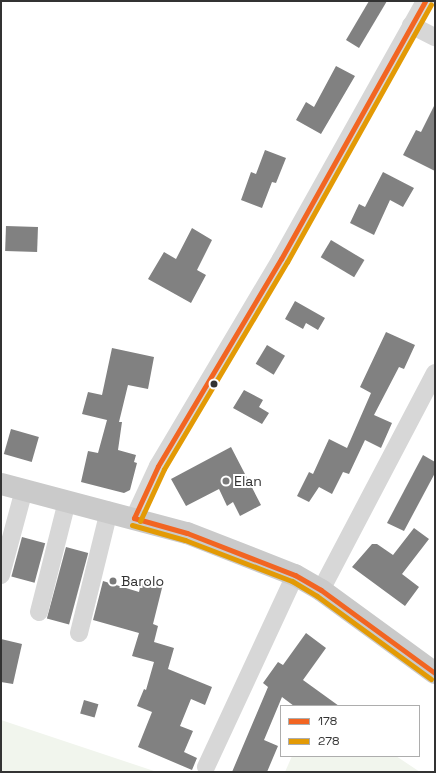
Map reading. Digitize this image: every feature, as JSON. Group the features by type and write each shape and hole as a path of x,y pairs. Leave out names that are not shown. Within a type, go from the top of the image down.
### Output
{"main road":[{"path":"1,484 187,533 295,575 321,590 435,673"}],"street":[{"path":"134,518 158,466 281,259 425,1"},
{"path":"412,25 435,37"},
{"path":"321,590 435,374"},
{"path":"1,575 24,490"},
{"path":"40,612 67,501"},
{"path":"79,633 109,512"},
{"path":"206,767 295,575"}],"shaded area":[{"path":"1,720 157,772 1,772"},
{"path":"292,757 398,757 420,772 285,772"}],"building":[{"path":"369,1 387,1 359,48 346,40"},
{"path":"336,66 355,76 321,134 296,120 306,102 314,107"},
{"path":"435,104 435,171 403,155 416,130 421,132"},
{"path":"265,150 286,158 276,183 272,182 262,208 241,200 251,172 256,174"},
{"path":"383,172 414,188 403,207 390,200 374,235 350,223 359,204 365,207"},
{"path":"6,226 38,227 37,252 5,251"},
{"path":"192,228 212,240 197,270 206,275 191,303 148,279 164,252 176,259"},
{"path":"331,240 364,260 354,277 321,257"},
{"path":"295,301 325,318 318,330 306,323 303,329 285,319"},
{"path":"386,332 415,345 404,369 399,367 374,415 392,423 381,448 365,440 349,474 343,472 332,494 319,487 309,502 297,496 309,472 313,474 329,439 347,448 371,393 360,387"},
{"path":"267,345 285,356 274,375 256,364"},
{"path":"112,348 154,357 148,389 128,385 119,422 122,422 118,450 136,455 134,462 137,463 130,490 124,493 81,482 88,451 98,453 107,420 82,414 88,392 102,395"},
{"path":"244,390 263,400 259,407 269,413 262,424 233,408"},
{"path":"11,429 39,437 32,462 4,454"},
{"path":"231,447 261,505 240,516 233,502 227,506 219,489 186,506 171,479"},
{"path":"423,455 435,462 435,473 404,531 387,523"},
{"path":"414,528 429,539 402,574 419,587 405,606 352,567 372,544 377,544 393,555"},
{"path":"22,537 45,543 35,583 11,577"},
{"path":"66,547 88,553 69,624 47,618"},
{"path":"142,578 163,584 153,624 158,626 154,642 174,648 168,669 212,687 205,705 191,699 180,726 193,731 184,752 197,758 192,770 138,747 152,712 137,706 144,689 146,690 154,662 132,656 139,633 93,620 103,581 139,592"},
{"path":"306,633 326,648 303,680 338,705 293,705 282,697 264,740 278,746 267,772 232,772 268,687 263,683 278,662 283,665"},
{"path":"1,639 22,644 13,684 1,682"},
{"path":"84,700 98,704 95,718 80,713"}],"transit line":[{"name":"178","path":"134,518 158,466 281,259 425,1"},
{"name":"278","path":"140,521 164,469 287,262 431,4"},
{"name":"178","path":"134,518 187,533 295,575 321,590 435,673"},
{"name":"278","path":"132,525 185,540 292,581 317,596 431,679"}],"place":[{"name":"Elan","path":"226,481"},
{"name":"Barolo","path":"113,581"}]}
